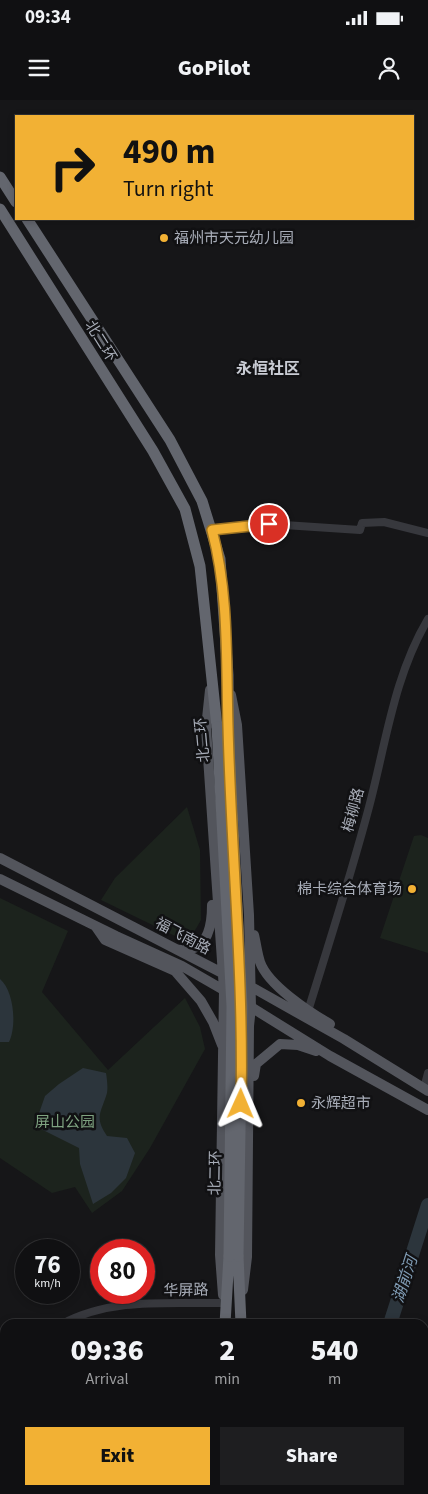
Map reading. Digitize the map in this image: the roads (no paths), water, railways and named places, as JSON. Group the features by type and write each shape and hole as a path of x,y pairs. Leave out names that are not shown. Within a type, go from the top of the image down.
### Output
{"highway":[{"path":"0,177 15,200"},
{"name":"北二环","path":"0,209 153,451 185,508 200,566 211,682 222,726"},
{"name":"北二环","path":"28,220 170,440 195,487 212,530 220,559 228,674 222,726 232,1006 233,1256 225,1319"},
{"name":"北二环","path":"233,1256 241,1306 241,1319"}],"main road":[{"path":"228,674 237,725 249,915 251,1007 249,1026 247,1256 241,1306"},
{"path":"211,682 206,728 224,974 220,1255 225,1319"},
{"path":"177,950 195,948 203,940 212,924 208,821 213,813"},
{"name":"福飞南路","path":"0,858 251,987 344,1038 426,1090"},
{"path":"217,873 246,870"},
{"name":"福飞南路","path":"0,879 182,966 330,1056 428,1110"},
{"path":"249,915 261,964 290,997 308,1011 361,1041 426,1090"},
{"path":"96,926 104,940 175,971 201,1001 213,1022 224,1049"},
{"path":"248,1139 256,1064 280,1044 298,1045 330,1056"},
{"path":"223,1092 249,1092"}],"street":[{"path":"212,530 269,524 360,530 362,523 384,522 428,533"},
{"name":"梅柳路","path":"308,1011 369,807 397,689 406,662 428,619"},
{"path":"426,1090 428,1073"},
{"name":"华屏路","path":"70,1319 119,1304 224,1303"}],"waterway":[{"name":"湖前河","path":"392,1319 428,1205"}],"place":[{"name":"福州市天元幼儿园","path":"164,238"},
{"name":"棉卡综合体育场","path":"412,889"},
{"name":"永辉超市","path":"301,1103"}],"district":[{"name":"永恒社区","path":"268,368"}],"park label":[{"name":"屏山公园","path":"65,1122"}]}
